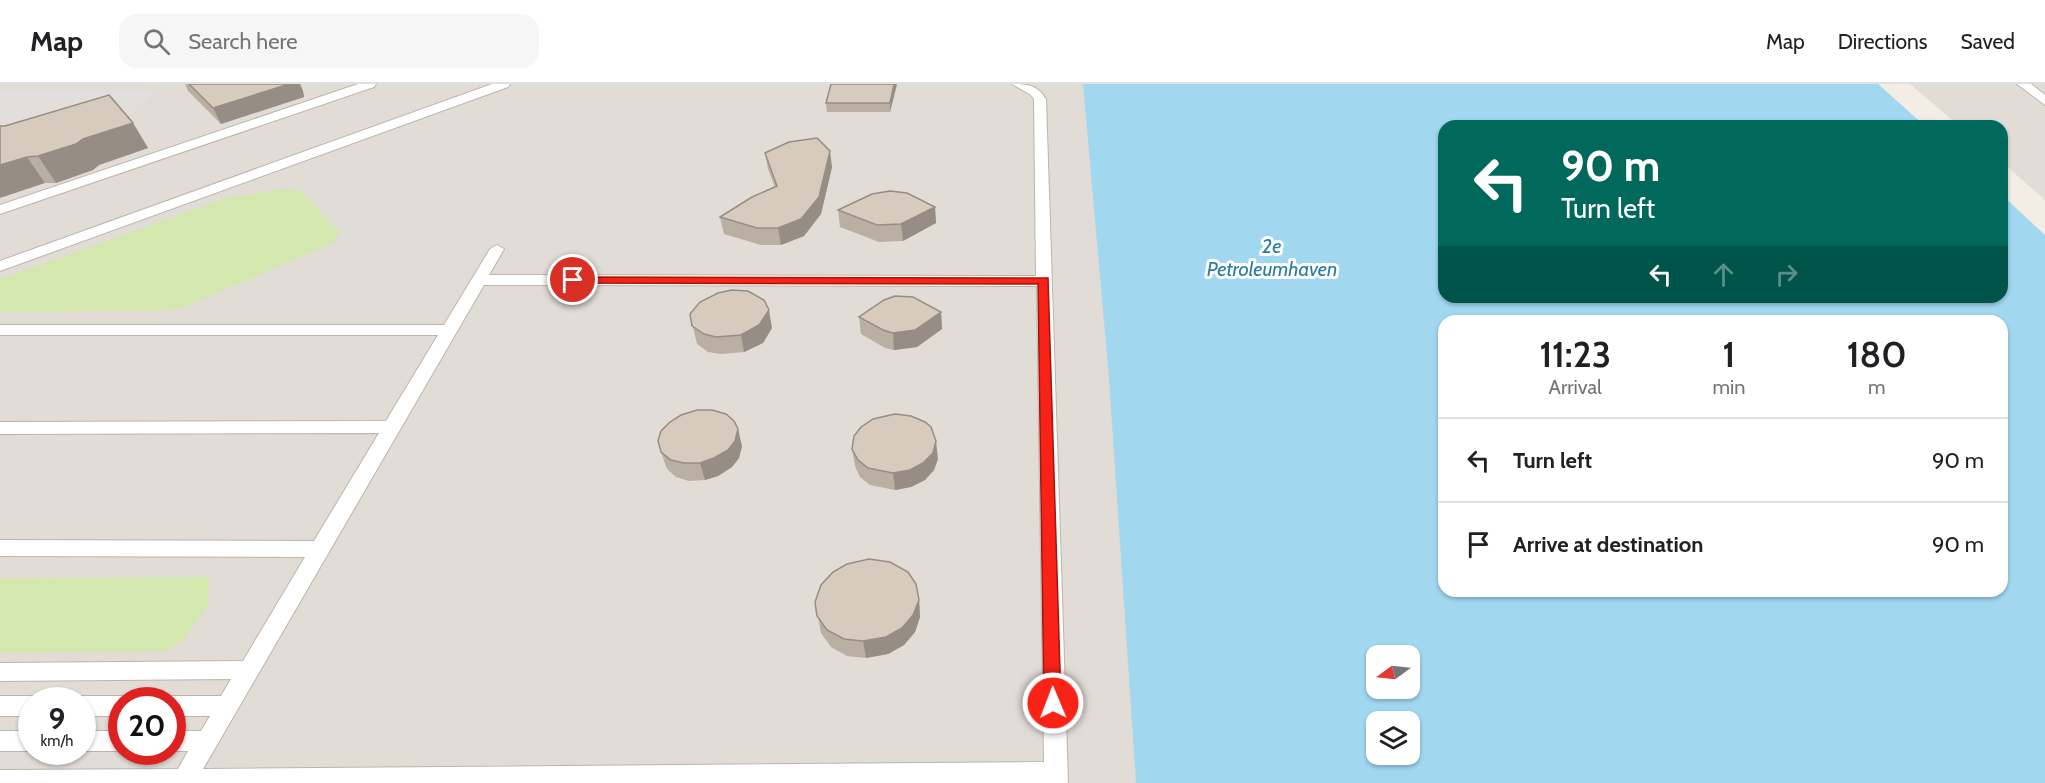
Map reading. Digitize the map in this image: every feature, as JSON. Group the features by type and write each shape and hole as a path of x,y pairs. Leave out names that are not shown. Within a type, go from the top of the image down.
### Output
{"lane":[{"path":"0,210 370,84"},
{"path":"0,266 504,84"},
{"path":"0,781 1055,778 1040,99 1035,92 1018,84"},
{"path":"2023,84 2045,101"},
{"path":"184,780 497,249"},
{"path":"479,280 1044,281"},
{"path":"0,330 449,330"},
{"path":"0,428 392,427"},
{"path":"0,548 320,549"},
{"path":"0,672 249,670"},
{"path":"0,706 18,706"},
{"path":"186,706 227,706"},
{"path":"0,741 18,741"},
{"path":"186,741 207,741"}],"shaded area":[{"path":"0,84 1087,84 1147,783 0,783"},
{"path":"1910,84 2045,84 2045,200 2008,167 2008,120 1952,120"},
{"path":"0,90 158,91 124,120 0,159"}],"green space":[{"path":"282,189 301,191 340,233 333,243 182,308 161,311 0,312 0,279 226,198"},
{"path":"209,577 208,604 184,639 166,651 0,653 0,578"}],"water":[{"name":"2e Petroleumhaven","path":"1083,84 1878,84 1918,120 1438,120 1438,303 2008,303 2008,201 2045,235 2045,783 1136,783 1109,379"}],"building":[{"path":"189,84 289,84 213,108"},
{"path":"831,84 894,84 890,103 826,103"},
{"path":"109,95 133,123 38,156 0,165 0,126"},
{"path":"817,138 830,151 819,197 801,219 778,228 757,228 720,217 752,197 777,186 765,153 789,142"},
{"path":"890,191 907,193 935,207 901,224 877,225 838,210 872,194"},
{"path":"732,290 748,291 764,300 769,310 759,325 741,335 716,337 704,334 692,326 690,314 700,302 718,293"},
{"path":"895,296 913,297 941,312 915,330 893,333 859,317 884,300"},
{"path":"697,410 712,410 726,414 734,421 738,429 735,441 728,450 700,463 671,460 661,452 658,441 661,431 681,415"},
{"path":"895,414 911,416 931,427 936,441 933,453 923,463 910,470 893,473 868,468 858,460 852,449 854,436 861,427 873,419"},
{"path":"869,559 890,562 908,572 916,584 919,600 913,615 902,628 886,637 863,641 844,639 827,630 817,616 815,602 821,585 833,572 847,564"}],"route":[{"path":"573,280 1044,281 1053,703"}]}
